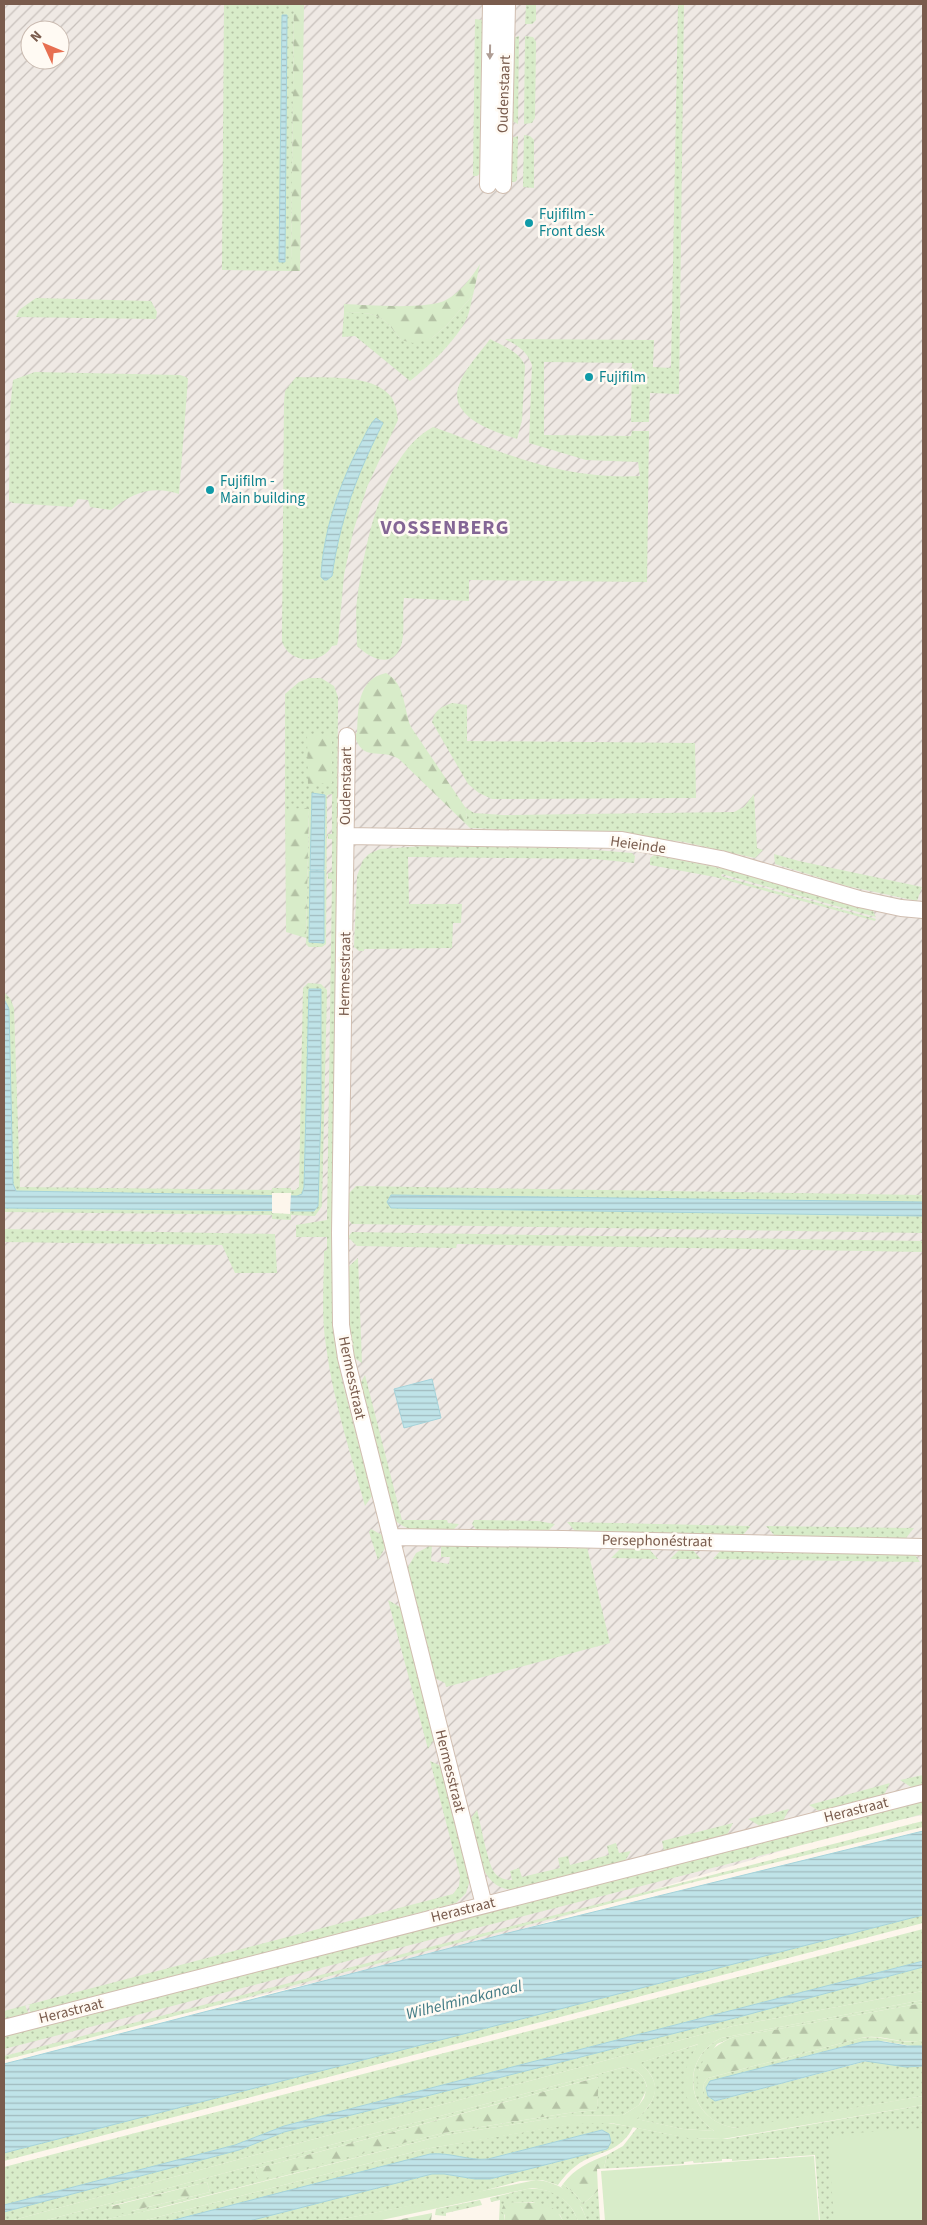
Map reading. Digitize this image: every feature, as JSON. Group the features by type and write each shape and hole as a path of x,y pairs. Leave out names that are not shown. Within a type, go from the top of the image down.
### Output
{"street":[{"name":"Oudenstaart","path":"491,4 496,185 507,4"},
{"name":"Oudenstaart","path":"346,836 347,736"},
{"name":"Heieinde","path":"346,836 622,840 721,859 859,899 901,908 923,910"},
{"name":"Hermesstraat","path":"346,836 340,1233 341,1325 346,1358 484,1905"},
{"name":"Persephonéstraat","path":"391,1537 923,1547"},
{"name":"Herastraat","path":"4,2028 923,1793"}],"shaded area":[{"path":"4,4 923,4 923,1815 854,1829 464,1947 4,2056"}],"green space":[{"path":"224,4 294,4 291,271 222,270"},
{"path":"294,4 304,4 300,271 291,271"},
{"path":"526,4 536,4 536,20 532,24 525,24"},
{"path":"678,4 684,4 679,394 650,393 649,422 631,422 632,363 544,362 544,435 631,436 632,431 649,431 647,582 469,580 469,601 404,598 403,637 399,651 389,659 382,660 369,655 357,646 356,611 360,578 378,504 388,480 401,458 415,440 433,427 515,457 550,467 604,476 640,476 638,462 586,460 529,443 532,365 522,349 505,339 654,340 653,367 671,368"},
{"path":"475,19 482,20 484,23 484,76 481,77 480,162 482,172 477,176 473,176"},
{"path":"519,36 518,124 512,121 513,38"},
{"path":"525,36 533,37 536,42 535,118 532,123 524,124"},
{"path":"524,135 530,136 534,140 534,188 523,187"},
{"path":"518,136 517,180 515,182 508,182 508,178 512,175 512,154 509,150 511,138"},
{"path":"480,264 473,295 447,325 432,338 413,343 401,340 389,325 377,316 364,313 344,313 344,304 412,306 446,300 461,289"},
{"path":"473,295 467,318 462,327 434,360 410,381 355,336 342,337 344,313 364,313 377,316 383,320 401,340 432,338 447,325"},
{"path":"36,298 151,301 157,312 156,319 16,317 19,310"},
{"path":"490,339 515,353 525,366 522,420 517,439 476,422 461,408 457,399 460,381"},
{"path":"35,372 180,375 186,377 188,379 179,494 160,490 143,492 127,499 111,510 90,507 88,500 78,499 72,507 13,503 9,501 10,410 13,380"},
{"path":"296,377 348,378 374,384 392,398 398,420 367,487 353,532 344,575 337,645 332,646 327,652 313,659 298,658 291,654 285,649 282,641 284,402 285,391"},
{"path":"386,673 397,683 401,690 411,727 465,807 467,818 464,819 470,828 399,759 385,754 367,752 358,743 354,734 357,733 359,705 364,688 376,676"},
{"path":"309,678 321,678 334,686 338,697 334,1324 342,1380 372,1496 365,1506 338,1407 326,1346 323,1298 324,1251 327,1250 327,1237 296,1237 296,1225 327,1220 332,879 328,879 328,873 332,872 332,839 328,839 328,834 332,834 332,794 327,795 326,944 322,947 309,947 306,944 309,809 285,809 285,694 299,682","holes":["312,793 325,795 323,832 324,942 309,942"]},
{"path":"452,703 467,705 467,741 695,743 696,798 492,799 479,793 468,784 432,722 439,710"},
{"path":"307,735 332,735 332,783 308,784"},
{"path":"754,794 757,848 763,850 755,858 684,842 612,833 470,828 463,818 467,818 465,807 474,813 503,815 734,812 744,807"},
{"path":"309,808 306,938 286,932 285,809"},
{"path":"425,846 571,848 632,853 635,856 634,863 595,859 408,857 409,904 462,904 461,923 453,923 452,948 364,949 364,951 359,951 354,947 357,876 363,860 369,854 380,849"},
{"path":"774,854 922,887 917,901 847,886 775,864"},
{"path":"654,855 730,870 873,911 876,917 722,874 721,876 876,919 875,921 715,877 650,865 650,858"},
{"path":"308,983 321,984 327,990 322,1206 315,1216 291,1215 291,1220 272,1219 272,1215 4,1212 4,1208 314,1211 310,989 304,1187 302,1194 297,1196 16,1191 13,1184 9,1009 4,999 4,992 10,998 14,1008 20,1187 272,1190 272,1188 291,1188 291,1190 295,1190 299,1187 303,988"},
{"path":"356,1186 923,1195 923,1202 389,1207 923,1216 923,1233 352,1224 348,1219 349,1193"},
{"path":"4,1229 275,1234 277,1273 235,1273 222,1245 4,1242"},
{"path":"352,1232 923,1241 923,1252 457,1244 456,1248 357,1246 348,1237"},
{"path":"358,1258 362,1363 351,1356 347,1326 348,1267"},
{"path":"365,1375 402,1520 447,1520 448,1523 459,1524 452,1531 413,1530 394,1519 358,1387"},
{"path":"474,1520 538,1521 555,1524 547,1532 477,1531 472,1524"},
{"path":"567,1522 750,1527 742,1536 576,1532"},
{"path":"766,1526 914,1528 906,1538 775,1536"},
{"path":"371,1529 382,1535 385,1548 378,1560 369,1532"},
{"path":"432,1545 431,1561 449,1564 450,1557 441,1557 441,1545 587,1547 610,1643 446,1687 445,1683 434,1678 407,1569 416,1553"},
{"path":"621,1548 648,1548 658,1559 611,1558"},
{"path":"680,1549 692,1549 701,1559 670,1559"},
{"path":"722,1549 914,1553 920,1562 713,1559"},
{"path":"388,1600 400,1607 434,1739 428,1749"},
{"path":"430,1761 441,1766 470,1880 466,1893 456,1903 31,2014 30,2005 27,2005 453,1894 459,1886 460,1876"},
{"path":"923,1775 923,1784 911,1787 900,1780"},
{"path":"890,1783 884,1795 819,1811 809,1805"},
{"path":"923,1799 923,1814 4,2049 4,2035"},
{"path":"789,1809 783,1821 760,1826 748,1819"},
{"path":"477,1810 491,1867 496,1874 504,1879 512,1880 510,1871 519,1868 522,1877 560,1868 558,1858 568,1856 570,1865 609,1855 607,1846 616,1843 619,1853 631,1851 625,1861 518,1889 505,1889 495,1884 488,1876 478,1855 470,1820"},
{"path":"923,1821 923,1827 690,1883 4,2060 4,2056"},
{"path":"733,1823 727,1835 664,1851 662,1841"},
{"path":"923,1915 923,1923 4,2161 4,2153"},
{"path":"923,1929 923,1961 284,2126 235,2145 4,2205 4,2167"},
{"path":"923,1967 923,1991 733,2026 10,2221 4,2221 4,2212 239,2150 284,2132 739,2017"},
{"path":"923,1991 923,2000 721,2038 707,2048 698,2061 693,2075 694,2090 699,2103 708,2115 720,2124 737,2128 923,2096 923,2105 722,2139 688,2138 611,2123 573,2124 425,2149 142,2221 98,2221 160,2208 445,2135 567,2116 623,2115 639,2105 644,2098 647,2087 639,2073 625,2067 43,2221 10,2221 733,2026","holes":["698,2044 685,2071 685,2091 693,2109 714,2131 683,2129 637,2119 650,2105 655,2091 652,2077 640,2063"]},
{"path":"923,2000 923,2003 734,2037 717,2044 699,2070 703,2092 704,2083 708,2078 861,2038 877,2037 907,2042 923,2040 923,2046 918,2047 883,2041 862,2042 779,2063 706,2088 708,2096 716,2101 863,2062 878,2062 916,2067 923,2066 923,2096 743,2128 725,2125 711,2118 700,2106 694,2092 693,2077 697,2062 706,2049 721,2038"},
{"path":"923,2003 923,2040 907,2042 877,2037 861,2038 708,2078 704,2083 703,2094 698,2094 698,2074 705,2058 717,2046 734,2037"},
{"path":"25,2005 29,2015 4,2021 4,2011"},
{"path":"699,2044 691,2057 687,2069 686,2091 689,2102 695,2112 714,2131 683,2129 636,2119 649,2105 655,2091 652,2077 639,2063"},
{"path":"625,2067 637,2071 643,2077 647,2089 639,2105 623,2115 567,2116 445,2135 142,2212 98,2221 43,2221","holes":["598,2077 597,2110 443,2133 258,2179 255,2169","207,2182 210,2192 132,2211 110,2206"]},
{"path":"599,2077 597,2110 443,2133 258,2180 255,2169"},
{"path":"923,2105 923,2221 820,2221 815,2155 732,2161 732,2159 722,2159 722,2161 694,2163 693,2161 684,2162 684,2164 597,2169 604,2168 607,2155 623,2146 637,2128 693,2138 727,2139"},
{"path":"576,2123 608,2123 633,2127 629,2135 618,2145 579,2163 558,2185 542,2180 520,2181 475,2193 333,2221 249,2221 432,2174 490,2179 607,2149 611,2142 609,2134 602,2130 488,2159 476,2160 436,2154 170,2221 142,2221 425,2149"},
{"path":"923,2128 923,2221 834,2221 828,2135"},
{"path":"607,2155 604,2168 597,2169 598,2191 583,2204 563,2184 583,2166"},
{"path":"814,2156 819,2221 605,2221 601,2171"},
{"path":"536,2180 554,2184 568,2192 580,2205 587,2221 578,2221 571,2207 561,2197 547,2191 532,2188 377,2221 333,2221"},
{"path":"207,2182 210,2192 111,2216 109,2207"},
{"path":"563,2184 583,2204 598,2191 600,2221 587,2221 582,2208 561,2187"},
{"path":"527,2189 552,2192 565,2200 578,2221 563,2221 560,2215 533,2202 505,2203 504,2221 499,2221 500,2200 491,2202 490,2198"},
{"path":"480,2200 482,2205 446,2213 446,2216 435,2215 436,2209"},
{"path":"505,2202 546,2205 558,2213 563,2221 504,2221 505,2215 501,2211"},
{"path":"432,2213 431,2221 392,2221"}],"water":[{"path":"282,15 287,15 285,262 279,262"},
{"path":"376,418 383,423 365,460 351,497 335,555 332,576 324,580 321,577 322,560 334,507 354,457 368,429"},
{"path":"312,793 325,795 324,870 310,870"},
{"path":"310,871 324,871 324,943 309,942"},
{"path":"309,989 321,989 321,1109 318,1206 314,1211 4,1208 4,999 9,1009 13,1184 16,1191 297,1196 302,1194 304,1187"},
{"path":"391,1195 923,1202 923,1216 391,1208 387,1202"},
{"path":"432,1379 441,1418 404,1428 394,1389"},
{"name":"Wilhelminakanaal","path":"923,1831 923,1915 4,2153 4,2064 508,1933"},
{"path":"923,1961 923,1967 739,2017 284,2132 239,2150 4,2212 4,2205 235,2145 284,2126"},
{"path":"878,2041 907,2046 923,2046 923,2066 906,2067 865,2061 715,2101 708,2096 706,2088 710,2081 862,2042"},
{"path":"602,2130 609,2134 611,2142 607,2149 490,2179 432,2174 249,2221 170,2221 430,2154 488,2159"}],"pier":[{"path":"272,1193 291,1193 290,1214 272,1213"}],"place":[{"name":"Fujifilm - Front desk","path":"529,223"},
{"name":"Fujifilm","path":"589,377"},
{"name":"Fujifilm - Main building","path":"210,490"}],"district":[{"name":"VOSSENBERG","path":"445,528"}]}
